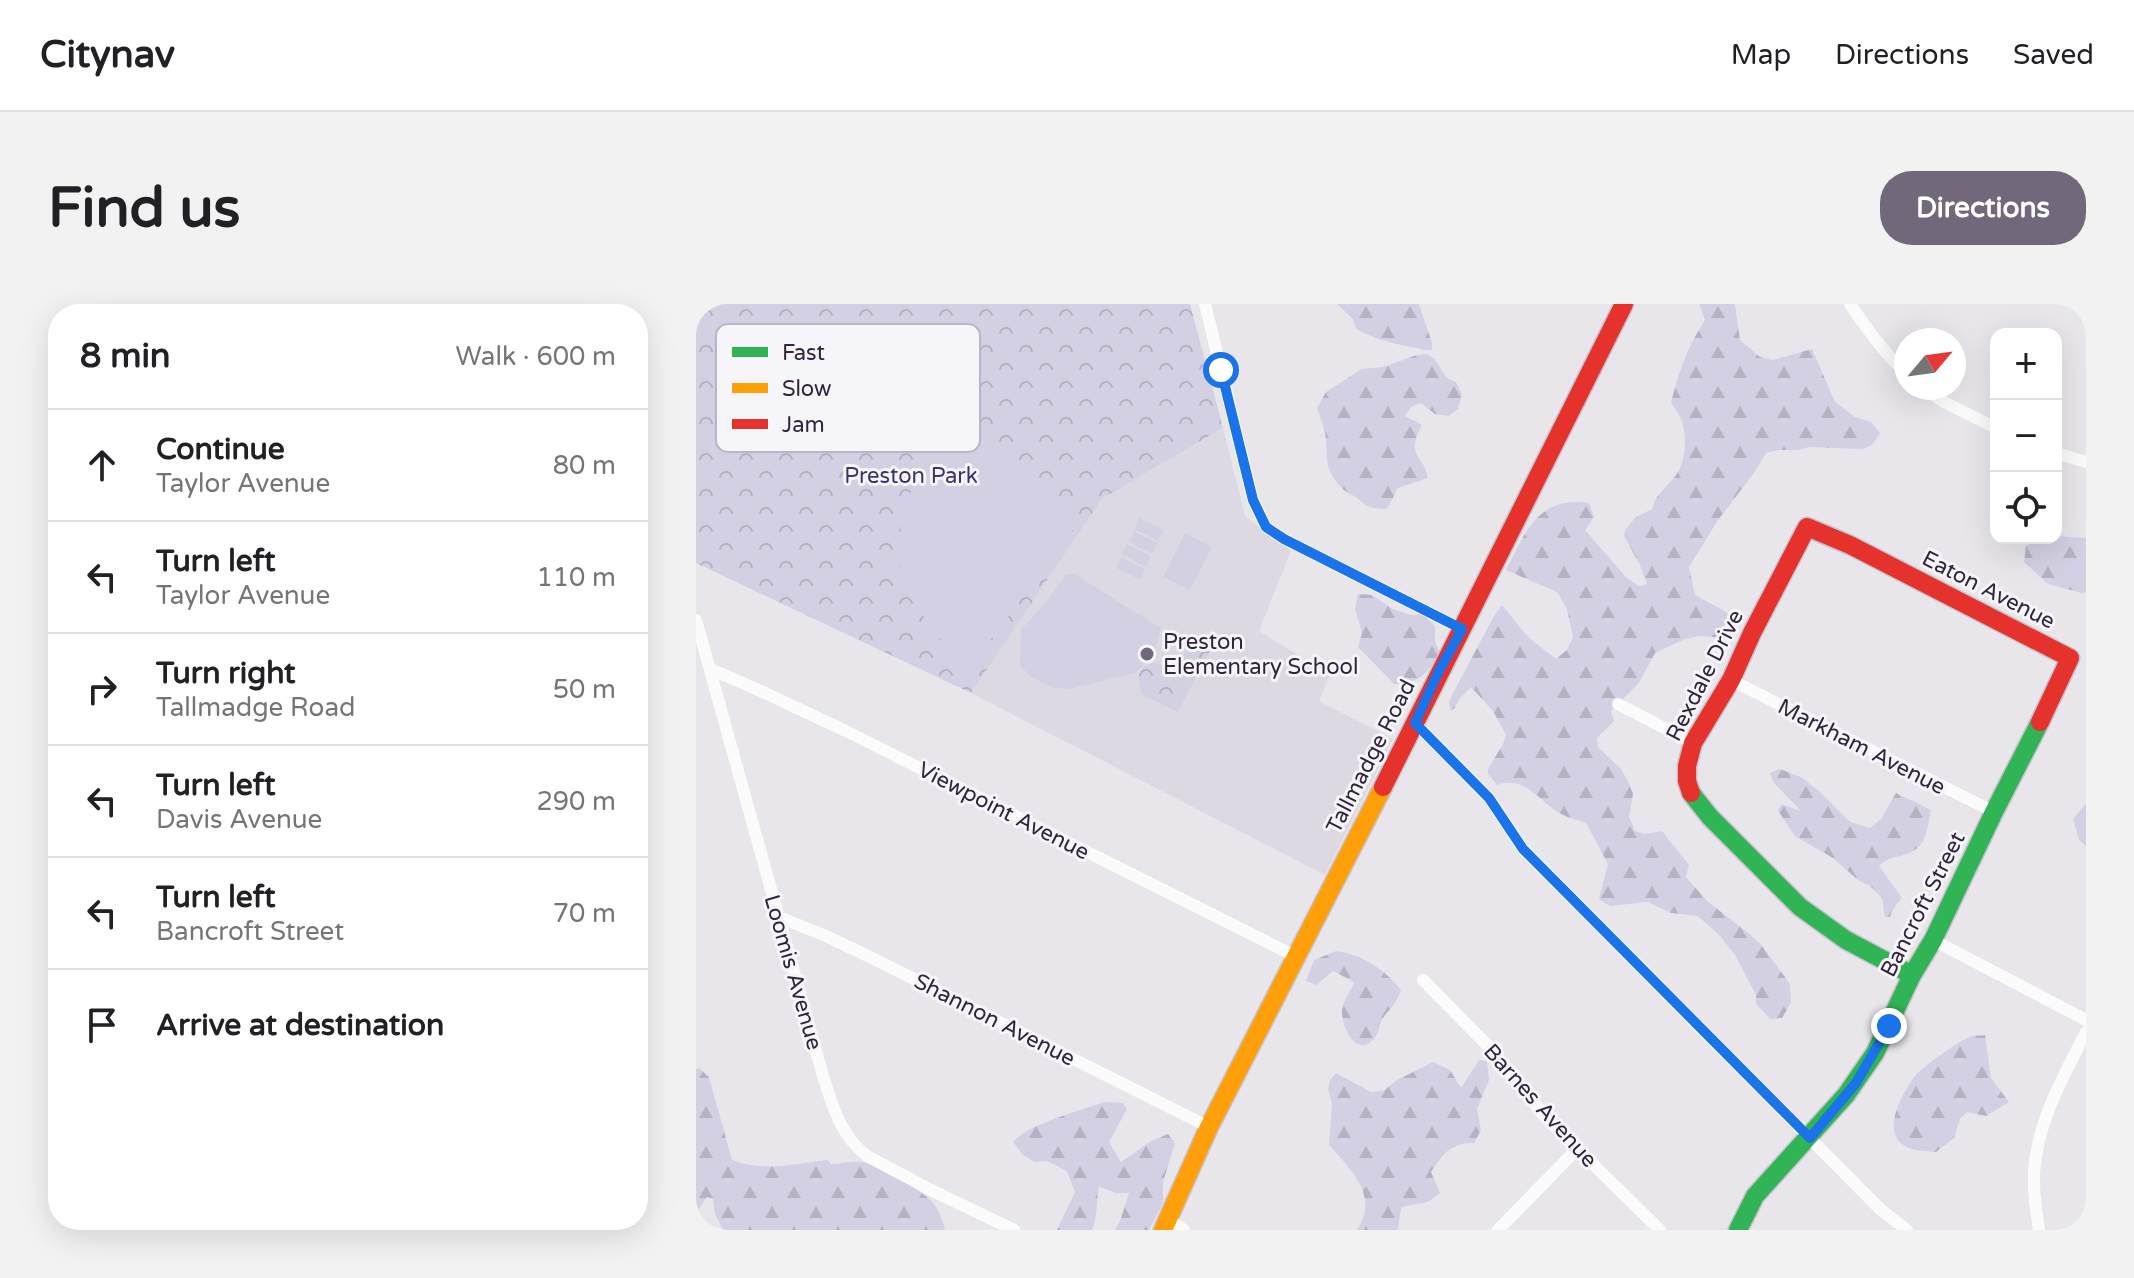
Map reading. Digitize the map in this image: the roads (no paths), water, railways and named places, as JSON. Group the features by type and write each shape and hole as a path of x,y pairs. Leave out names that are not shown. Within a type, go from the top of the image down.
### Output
{"street":[{"path":"1205,304 1253,500 1266,527 1462,629"},
{"name":"Tallmadge Road","path":"1172,1226 1188,1172 1209,1127 1624,304"},
{"path":"1850,304 1894,363"},
{"path":"1941,400 1990,425"},
{"path":"2062,455 2086,462"},
{"name":"Rexdale Drive","path":"1883,562 1807,527 1731,680 1693,743 1687,781 1691,792 1710,817 1817,921 1912,975"},
{"name":"Eaton Avenue","path":"1883,562 2070,658 2006,791"},
{"name":"Loomis Avenue","path":"696,620 823,1076 845,1133 867,1156 1014,1230"},
{"name":"Viewpoint Avenue","path":"710,669 849,732 1295,956"},
{"name":"Markham Avenue","path":"1731,680 1994,812"},
{"path":"1618,704 1693,743"},
{"path":"1415,723 1489,798 1523,849 1880,1209 1907,1230"},
{"name":"Bancroft Street","path":"1738,1230 1755,1196 1810,1138 1856,1083 1875,1053 2006,791"},
{"name":"Shannon Avenue","path":"779,917 878,961 1209,1127"},
{"path":"1933,940 2086,1020"},
{"name":"Barnes Avenue","path":"1423,980 1491,1049 1543,1115 1660,1230"},
{"path":"2039,1230 2034,1196 2037,1149 2051,1103 2086,1032"},
{"path":"1498,1230 1577,1149"}],"place":[{"name":"Preston Elementary School","path":"1147,654"}],"park label":[{"name":"Preston Park","path":"911,475"}]}
